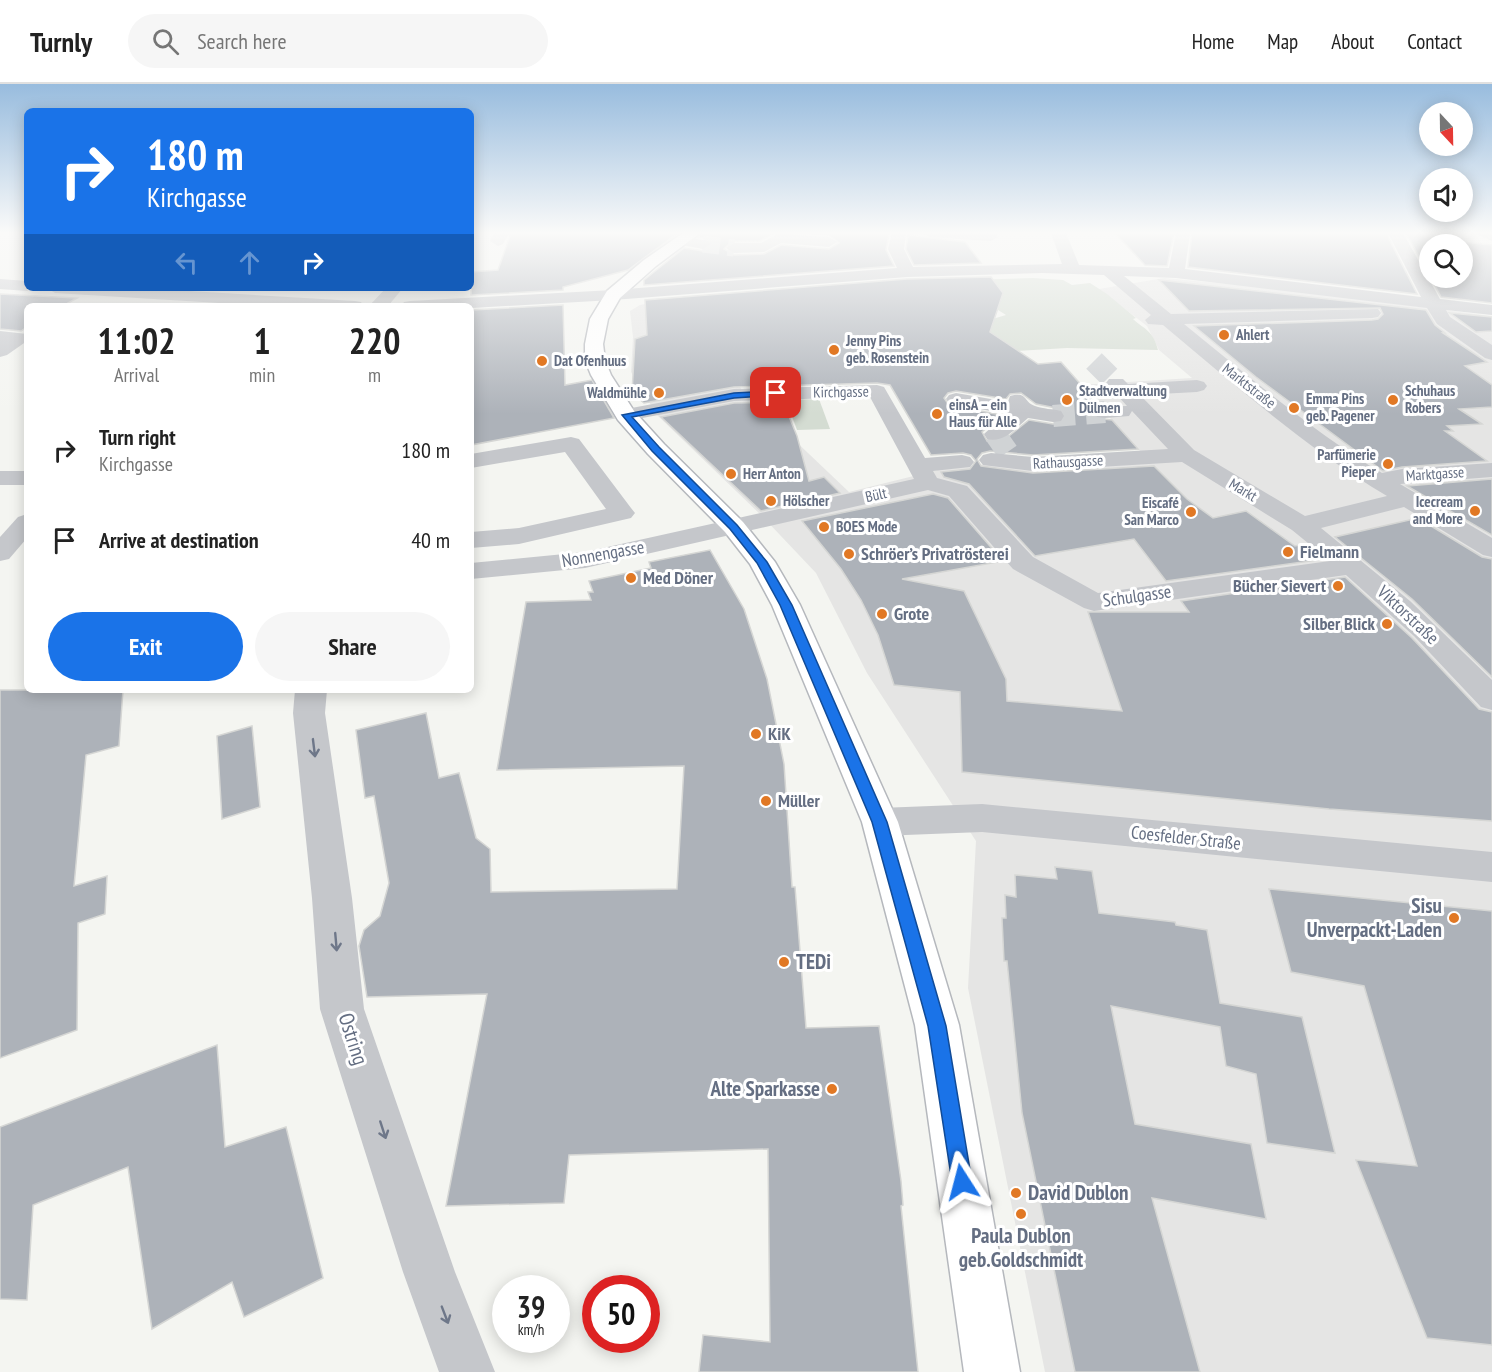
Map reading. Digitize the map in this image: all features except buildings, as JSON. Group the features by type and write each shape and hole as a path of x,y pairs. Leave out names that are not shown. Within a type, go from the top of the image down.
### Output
{"main road":[{"path":"613,295 599,320 594,344 595,360 602,375 626,415 656,449 734,527 762,562 786,605 880,822 937,1026 992,1372"}],"street":[{"path":"120,293 263,303"},
{"path":"232,302 249,293"},
{"path":"465,303 637,293"},
{"name":"Marktstraße","path":"1134,293 1353,466 1492,549"},
{"path":"1273,293 1274,298 1291,314"},
{"path":"1336,293 1437,309 1492,310"},
{"path":"1428,293 1443,320 1492,354"},
{"path":"1141,322 1164,318 1422,312 1437,309"},
{"path":"0,337 21,338 0,351"},
{"name":"Markt","path":"1244,382 1201,386 1122,403 1186,455 1309,531"},
{"path":"1008,389 1025,410"},
{"name":"Kirchgasse","path":"626,415 734,395 886,397 923,474"},
{"path":"957,399 1053,416"},
{"path":"995,434 1025,410"},
{"path":"474,461 571,444 622,513 519,536 474,540"},
{"name":"Rathausgasse","path":"1005,460 1034,464 1186,455"},
{"path":"923,474 962,462"},
{"name":"Marktgasse","path":"1379,481 1402,476 1492,470"},
{"name":"Bült","path":"734,527 923,474"},
{"name":"Schulgasse","path":"923,474 958,491 1023,563 1094,603 1352,566"},
{"path":"0,478 24,478"},
{"path":"1309,531 1410,498"},
{"path":"0,553 24,525"},
{"name":"Nonnengasse","path":"474,572 585,560 734,527"},
{"name":"Viktorstraße","path":"1309,531 1402,606 1466,669 1492,699"},
{"name":"Ostring","path":"311,693 309,713 332,898 342,1009 429,1272 467,1372"},
{"name":"Coesfelder Straße","path":"880,822 982,818 1492,867"}],"shaded area":[{"path":"967,293 1106,293 1136,318 1133,319 1151,334 1158,350 1067,348 981,353 962,328 1006,315"},
{"path":"1104,293 1313,293 1492,316 1492,1372 1045,1372 968,988 976,841 867,673 816,573 762,516 657,415 631,372 633,337 630,311 640,305 675,298 691,332 746,394 849,492 950,467 1141,452 1080,385 1192,378 1159,350 1147,326"},
{"path":"819,399 830,429 797,430 786,400"}],"tunnel":[{"path":"1094,361 1116,383"},
{"path":"1053,416 1105,412"},
{"path":"995,434 1011,457"}],"place":[{"name":"Ahlert","path":"1224,335"},
{"name":"Jenny Pins geb. Rosenstein","path":"834,350"},
{"name":"Dat Ofenhuus","path":"542,361"},
{"name":"Waldmühle","path":"659,393"},
{"name":"Stadtverwaltung Dülmen","path":"1067,400"},
{"name":"Schuhaus Robers","path":"1393,400"},
{"name":"Emma Pins geb. Pagener","path":"1294,408"},
{"name":"einsA – ein Haus für Alle","path":"937,414"},
{"name":"Parfümerie Pieper","path":"1388,464"},
{"name":"Herr Anton","path":"731,474"},
{"name":"Hölscher","path":"771,501"},
{"name":"Icecream and More","path":"1475,511"},
{"name":"Eiscafé San Marco","path":"1191,512"},
{"name":"BOES Mode","path":"824,527"},
{"name":"Fielmann","path":"1288,552"},
{"name":"Schröer’s Privatrösterei","path":"849,554"},
{"name":"Med Döner","path":"631,578"},
{"name":"Bücher Sievert","path":"1338,586"},
{"name":"Grote","path":"882,614"},
{"name":"Silber Blick","path":"1387,624"},
{"name":"KiK","path":"756,734"},
{"name":"Müller","path":"766,801"},
{"name":"Sisu Unverpackt-Laden","path":"1454,918"},
{"name":"TEDi","path":"784,962"},
{"name":"Alte Sparkasse","path":"832,1089"},
{"name":"David Dublon","path":"1016,1193"},
{"name":"Paula Dublon geb.Goldschmidt","path":"1021,1214"}],"route":[{"path":"776,393 734,395 626,415 656,449 734,527 762,562 786,605 880,822 937,1026 962,1182"}]}
